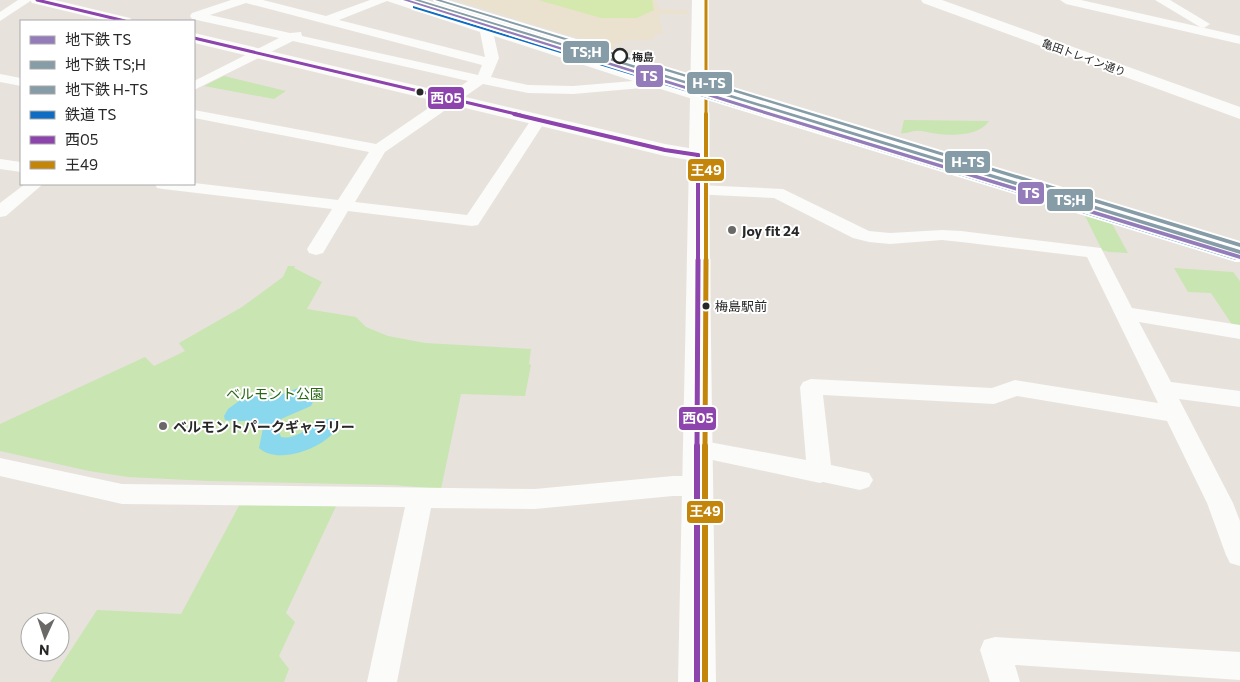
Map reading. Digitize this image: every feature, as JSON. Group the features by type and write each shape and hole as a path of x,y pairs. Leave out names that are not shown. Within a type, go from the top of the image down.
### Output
{"street":[{"path":"0,17 26,0"},
{"path":"37,0 122,20"},
{"path":"190,18 243,0"},
{"path":"249,0 491,62"},
{"path":"195,85 327,20 381,0"},
{"path":"392,0 699,97"},
{"path":"697,682 699,0"},
{"name":"亀田トレイン通り","path":"928,0 1240,113"},
{"path":"1066,0 1240,40"},
{"path":"1161,0 1206,25 1217,35"},
{"path":"190,18 291,37 528,89 553,91 655,83"},
{"path":"316,249 379,149 480,79 492,58 486,29"},
{"path":"195,38 665,150 698,155"},
{"path":"0,78 20,82"},
{"path":"195,114 379,149"},
{"path":"172,185 472,221 538,120"},
{"path":"0,164 20,167"},
{"path":"0,212 34,185"},
{"path":"698,190 777,192 859,234 874,238 906,239 941,235 1094,252 1174,414 1230,505 1240,555"},
{"path":"1125,313 1240,332"},
{"path":"820,474 811,387 994,396 1015,388 1174,414"},
{"path":"1163,389 1240,399"},
{"path":"698,449 820,474 860,480"},
{"path":"0,466 122,494 535,499 673,486 698,486"},
{"path":"382,682 420,497"},
{"path":"1005,682 995,650 1240,666"}],"shaded area":[{"path":"456,0 656,0 659,9 688,10 688,14 662,14 659,16 663,34 655,34 655,38 651,40 623,40 621,44 614,44 614,49"}],"green space":[{"path":"538,0 652,0 654,10 637,18 601,18"},
{"path":"224,76 286,91 274,99 204,86"},
{"path":"904,120 989,121 971,133 955,135 918,131 901,133"},
{"path":"1083,212 1110,220 1128,253 1102,250"},
{"name":"ベルモント公園","path":"288,266 295,266 294,268 322,282 307,309 356,317 366,327 388,336 425,343 531,349 529,364 531,365 525,396 461,394 441,489 393,485 209,481 128,477 89,471 0,451 0,424 145,357 154,366 185,351 179,343 242,307 283,277"},
{"path":"1174,268 1233,272 1240,281 1240,327 1233,326 1211,293 1188,292"},
{"path":"241,502 337,504 286,613 295,622 279,656 289,669 284,682 50,682 63,662 70,662 70,651 97,610 181,614"}],"water":[{"path":"298,388 305,390 315,397 311,406 281,419 277,426 281,437 296,435 323,420 338,419 337,427 331,435 309,449 295,454 269,454 259,448 263,428 250,421 225,420 224,416 228,409 243,398 251,395 277,396"}],"metro line":[{"name":"TS","path":"405,0 757,110 1240,257"},
{"name":"TS;H","path":"416,0 1240,252"},
{"name":"H-TS","path":"437,0 1240,245"}],"rail line":[{"name":"TS","path":"414,7 1238,259"}],"transit line":[{"name":"西05","path":"37,0 121,20"},
{"name":"王49","path":"705,682 706,0"},
{"name":"西05","path":"195,38 665,150 698,155"},
{"name":"西05","path":"697,682 698,155"}],"place":[{"name":"梅島","path":"620,56"},
{"name":"Joy fit 24","path":"732,230"},
{"name":"梅島駅前","path":"706,306"},
{"name":"ベルモントパークギャラリー","path":"163,426"}]}
